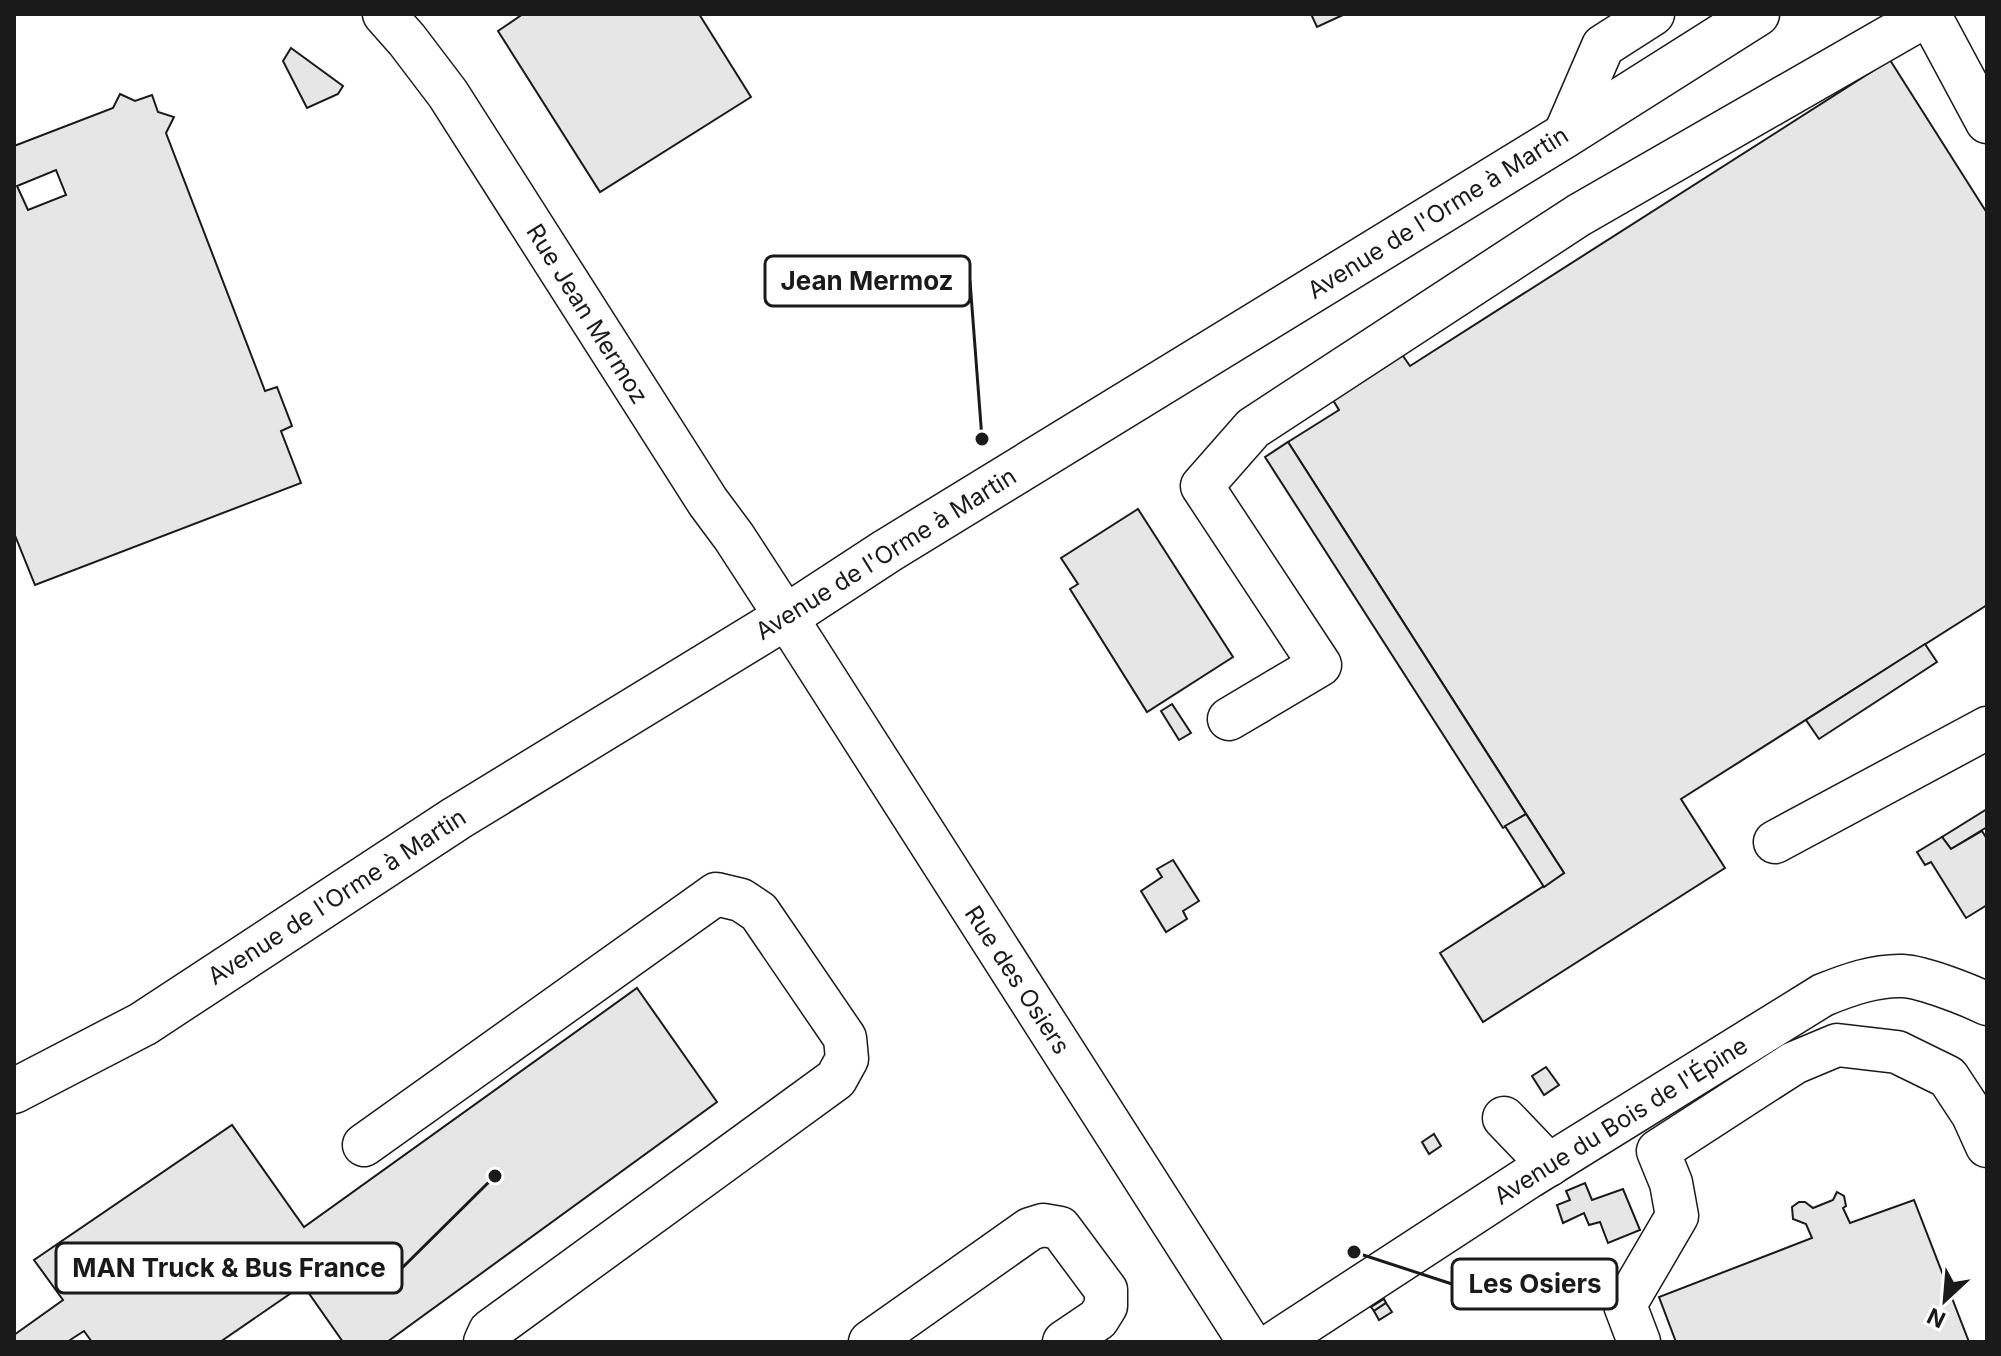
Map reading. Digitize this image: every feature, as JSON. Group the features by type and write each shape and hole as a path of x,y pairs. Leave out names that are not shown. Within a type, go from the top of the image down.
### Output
{"main road":[{"name":"Avenue de l'Orme à Martin","path":"14,1091 143,1024 457,818 1757,14"}],"street":[{"name":"Rue Jean Mermoz","path":"384,14 448,94 699,489 786,617"},
{"path":"1564,136 1603,46 1653,14"},
{"path":"1229,719 1320,665 1202,486 1253,428 1579,215 1929,14 1987,122"},
{"name":"Rue des Osiers","path":"786,617 1249,1342"},
{"path":"1775,842 1987,728"},
{"path":"364,1145 716,894 741,900 759,912 845,1038 847,1059 836,1079 490,1331 485,1342"},
{"name":"Avenue du Bois de l'Épine","path":"1276,1342 1549,1165 1823,995 1860,981 1904,976 1987,1004"},
{"path":"1639,1342 1625,1305 1677,1216 1671,1183 1658,1151 1794,1063 1837,1045 1897,1052 1948,1077 1973,1115 1987,1146"},
{"path":"1504,1118 1549,1165"},
{"path":"870,1342 1030,1229 1043,1225 1060,1228 1106,1290 1106,1306 1098,1319 1064,1342"}],"building":[{"path":"523,14 699,14 751,97 600,192 498,31"},
{"path":"1311,14 1345,14 1317,27"},
{"path":"291,48 343,86 338,94 307,108 283,61"},
{"path":"1890,60 1987,213 1987,605 1681,799 1725,868 1483,1022 1440,953 1564,873 1288,442 1339,410 1325,387 1394,343 1410,366"},
{"path":"120,94 135,101 152,95 158,112 174,117 166,133 265,391 277,387 292,426 281,431 301,483 35,585 14,533 14,146 113,108","holes":["56,170 66,195 28,210 17,186"]},
{"path":"1288,442 1526,814 1503,828 1265,457"},
{"path":"1138,509 1233,657 1147,712 1070,589 1078,584 1061,558"},
{"path":"1925,644 1937,662 1819,739 1806,720"},
{"path":"1172,704 1191,733 1179,740 1161,711"},
{"path":"1987,809 1987,827 1951,849 1942,837"},
{"path":"1526,814 1564,873 1544,887 1505,826"},
{"path":"1982,831 1987,839 1987,905 1966,918 1931,862 1925,865 1917,852 1942,837 1951,849"},
{"path":"1173,860 1199,901 1183,911 1187,919 1166,932 1141,891 1162,877 1157,869"},
{"path":"637,988 717,1102 387,1342 343,1342 303,1285 220,1342 92,1342 84,1331 67,1342 14,1342 14,1335 63,1300 34,1260 232,1125 304,1227"},
{"path":"1546,1067 1559,1085 1544,1095 1532,1076"},
{"path":"1434,1134 1441,1146 1429,1154 1422,1142"},
{"path":"1585,1183 1592,1200 1623,1189 1640,1230 1608,1243 1600,1222 1589,1225 1584,1213 1563,1223 1557,1205 1570,1200 1566,1191"},
{"path":"1837,1192 1844,1196 1846,1206 1843,1208 1850,1223 1914,1200 1969,1342 1676,1342 1659,1297 1812,1238 1806,1224 1793,1219 1792,1207 1805,1202 1813,1208 1833,1200"},
{"path":"1384,1299 1386,1303 1374,1311 1371,1307"},
{"path":"1386,1303 1392,1312 1379,1320 1374,1311"}],"place":[{"name":"Jean Mermoz","path":"982,439"},
{"name":"MAN Truck & Bus France","path":"495,1176"},
{"name":"Les Osiers","path":"1354,1252"}]}
